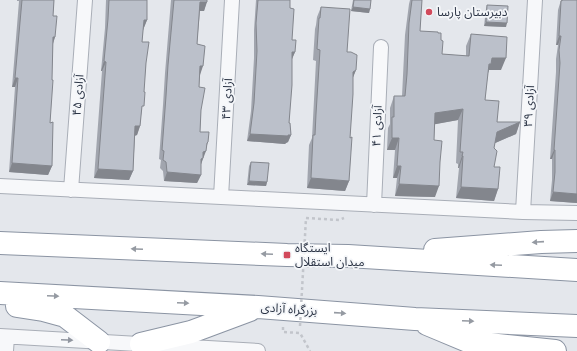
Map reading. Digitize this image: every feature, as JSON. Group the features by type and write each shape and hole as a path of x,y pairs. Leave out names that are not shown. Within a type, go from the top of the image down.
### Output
{"highway":[{"path":"348,256 541,242 577,241"},
{"path":"0,243 287,255 348,256 577,270"},
{"name":"بزرگراه آزادی","path":"0,293 258,307 415,319 577,326"},
{"path":"0,303 44,310 65,316 100,342"},
{"path":"140,344 163,345 191,332 258,307"},
{"path":"415,319 470,342 555,351"}],"street":[{"name":"۴۵ آزادی","path":"71,190 84,0"},
{"name":"۴۳ آزادی","path":"221,197 232,0"},
{"name":"۳۹ آزادی","path":"523,212 535,0"},
{"name":"۴۱ آزادی","path":"374,205 381,47"},
{"path":"0,186 523,212 577,213"},
{"path":"6,351 3,336 140,344"},
{"path":"163,345 258,351"}],"path":[{"path":"300,326 306,218 339,220"},
{"path":"300,333 310,351"}],"building":[{"path":"22,0 54,0 53,16 57,16 55,37 53,37 53,80 50,123 53,122 52,166 12,163 18,78 15,78"},
{"path":"109,0 147,0 147,20 144,20 142,42 149,42 146,63 144,106 142,106 140,126 135,126 133,171 98,169"},
{"path":"174,0 207,0 207,2 200,2 197,44 205,46 203,66 200,66 199,87 205,88 201,110 200,132 209,132 206,151 203,152 203,158 201,159 201,175 167,172 166,162 163,160 164,151 162,150"},
{"path":"258,0 290,0 290,8 294,9 292,40 296,40 295,52 292,52 292,85 289,123 291,135 288,136 250,134 254,103"},
{"path":"354,0 371,0 370,9 353,7"},
{"path":"412,0 422,0 420,31 441,33 441,40 443,41 442,54 469,56 471,34 507,37 506,58 492,58 491,64 489,64 485,100 499,101 497,122 520,122 497,132 494,148 497,151 494,167 500,167 498,189 461,187 463,152 460,152 463,109 435,113 434,140 442,141 439,186 399,184 401,166 397,166 399,138 392,138 392,117 394,117 394,96 405,96 409,23"},
{"path":"577,0 577,194 553,192 555,172 554,150 560,63 559,50 561,36 559,36 561,1"},
{"path":"487,5 508,6 507,23 486,22"},
{"path":"321,7 350,9 347,52 357,55 356,70 353,72 350,138 352,137 349,181 311,178 320,50 317,49"},
{"path":"251,162 269,163 267,182 249,181"}],"place":[{"name":"دبیرستان پارسا","path":"429,12"},
{"name":"ایستگاه میدان استقلال","path":"287,255"}]}
